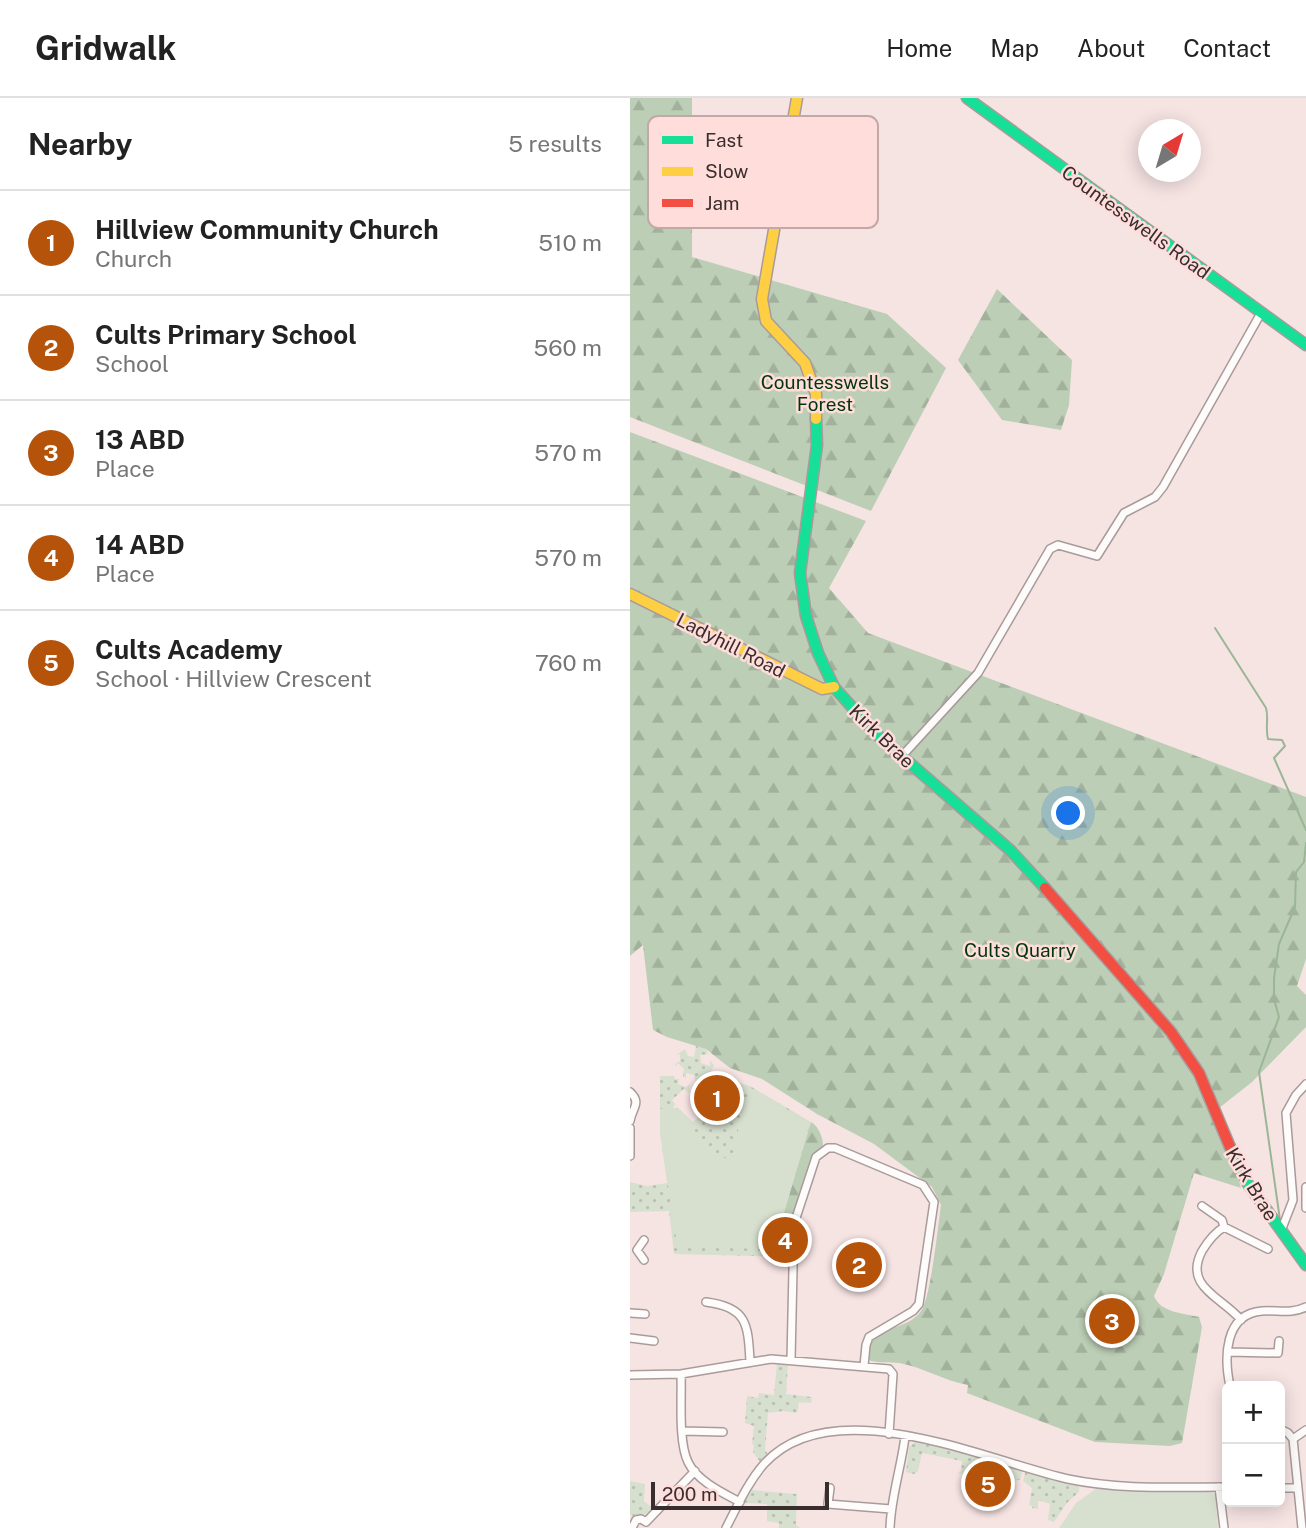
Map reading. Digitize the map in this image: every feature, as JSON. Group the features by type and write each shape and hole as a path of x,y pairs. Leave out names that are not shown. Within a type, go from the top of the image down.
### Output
{"street":[{"name":"Kirk Brae","path":"794,116 797,98"},
{"name":"Countesswells Road","path":"967,98 1306,345"},
{"name":"Kirk Brae","path":"774,228 762,299 766,321 805,363 816,394 817,445 800,573 806,616 818,653 834,687 875,733 1018,859 1171,1032 1199,1073 1220,1128 1248,1184 1306,1265"},
{"path":"902,756 978,673 1050,549 1058,545 1097,556 1124,513 1158,494 1261,313"},
{"name":"Ladyhill Road","path":"630,594 822,689 834,687"},
{"path":"1281,1232 1293,1200 1286,1113 1296,1094 1306,1084"},
{"path":"630,1092 637,1103 630,1121"},
{"path":"630,1128 630,1156"},
{"path":"791,1360 794,1224 816,1157 828,1148 835,1148 923,1185 934,1202 919,1304 913,1311 869,1337 864,1366"},
{"path":"1306,1187 1306,1208"},
{"path":"1202,1206 1222,1220 1224,1227"},
{"path":"1224,1227 1266,1245"},
{"path":"1224,1227 1216,1232 1200,1256 1196,1268 1197,1276 1205,1290 1224,1302 1241,1320"},
{"path":"643,1240 633,1250 644,1260"},
{"path":"706,1302 729,1307 744,1320 750,1361"},
{"path":"1229,1381 1227,1370 1230,1334 1241,1320 1258,1311 1293,1311 1304,1308 1305,1318"},
{"path":"630,1313 645,1314"},
{"path":"630,1338 654,1341"},
{"path":"1228,1352 1278,1353 1279,1341"},
{"path":"630,1375 681,1374 750,1361 791,1360 889,1369 893,1374 889,1434"},
{"path":"681,1374 687,1461 708,1483 740,1502"},
{"path":"726,1528 765,1463 807,1435 849,1430 947,1443 1088,1483 1222,1487"},
{"path":"1293,1439 1306,1430"},
{"path":"683,1431 723,1432"},
{"path":"1285,1432 1293,1439 1298,1488 1303,1507 1302,1528"},
{"path":"890,1528 891,1509 905,1437"},
{"path":"632,1528 636,1520 641,1519 647,1525 695,1471"},
{"path":"830,1488 828,1504 891,1509"},
{"path":"1285,1488 1298,1488"},
{"path":"1223,1507 1224,1528"}],"green space":[{"name":"Countesswells Forest","path":"630,98 692,98 692,116 648,116 648,228 692,228 692,257 887,314 946,368 871,511 630,417"},
{"path":"997,289 1072,360 1069,405 1061,430 1002,420 958,360"},
{"name":"Cults Quarry","path":"630,432 866,521 829,588 868,633 1306,797 1306,959 1297,986 1306,995 1306,1027 1252,1082 1219,1108 1241,1188 1194,1173 1164,1274 1154,1296 1157,1302 1167,1309 1199,1317 1202,1327 1182,1443 1170,1446 1095,1442 967,1393 968,1385 908,1365 871,1361 867,1357 875,1338 914,1318 925,1303 941,1205 932,1187 874,1144 817,1114 762,1079 730,1068 706,1049 653,1030 643,945 630,956"},
{"path":"696,1046 706,1049 708,1054 700,1055 701,1063 710,1066 710,1061 714,1065 710,1075 699,1082 694,1075 686,1073 686,1078 683,1077 684,1069 678,1063 676,1066 675,1064 680,1061 680,1054 676,1055 685,1049 688,1056 694,1057"},
{"path":"719,1070 730,1080 750,1086 811,1122 780,1227 779,1240 791,1244 791,1257 674,1254 669,1211 630,1212 630,1182 647,1186 667,1183 660,1132 660,1076 674,1076 679,1079 678,1084 686,1087 690,1084 689,1093 684,1089 672,1100 675,1104 673,1108 677,1107 693,1122 718,1100 729,1111 740,1101"},
{"path":"751,1088 810,1123 780,1227 779,1250 677,1245 660,1132 660,1109 677,1107 693,1122 700,1142 710,1152 731,1159"},
{"path":"811,1122 820,1133 823,1147 809,1163 791,1228 780,1225"},
{"path":"777,1364 788,1364 786,1394 812,1397 811,1403 799,1402 797,1413 768,1413 765,1450 768,1454 760,1462 753,1452 754,1426 745,1423 747,1396 758,1398 759,1393 774,1395"},
{"path":"915,1442 939,1445 1023,1469 1020,1480 1007,1481 989,1471 975,1471 965,1475 958,1473 961,1471 962,1461 922,1453 918,1471 914,1474 906,1472 909,1447"},
{"path":"1026,1470 1079,1485 1079,1492 1067,1503 1054,1522 1048,1520 1050,1504 1038,1500 1038,1509 1029,1506 1032,1488 1023,1481"},
{"path":"630,1481 645,1484 644,1501 654,1509 642,1515 630,1515"},
{"path":"1097,1488 1210,1491 1215,1495 1218,1528 1059,1528 1076,1503"},
{"path":"752,1490 797,1494 796,1525 800,1528 779,1528 779,1523 767,1521 767,1504 744,1503"}],"waterway":[{"path":"1215,628 1266,708 1268,739 1282,740 1285,746 1274,758 1306,830"},
{"path":"1280,1220 1259,1072 1279,1017 1274,999 1279,944 1295,907 1296,872 1304,862 1306,843"}],"traffic: fast":[{"path":"967,98 1306,345"},
{"path":"816,419 817,445 800,573 806,616 818,653 834,687 875,733 1010,850 1045,888"},
{"path":"1230,1147 1248,1184 1306,1265"}],"traffic: slow":[{"path":"794,116 797,98"},
{"path":"774,228 762,299 766,321 805,363 816,394 816,419"},
{"path":"630,594 822,689 834,687"}],"traffic: jam":[{"path":"1045,888 1171,1032 1199,1073 1230,1147"}],"place":[{"name":"Hillview Community Church","path":"717,1098"},
{"name":"14 ABD","path":"785,1240"},
{"name":"Cults Primary School","path":"859,1265"},
{"name":"13 ABD","path":"1112,1321"},
{"name":"Cults Academy","path":"988,1484"}]}
